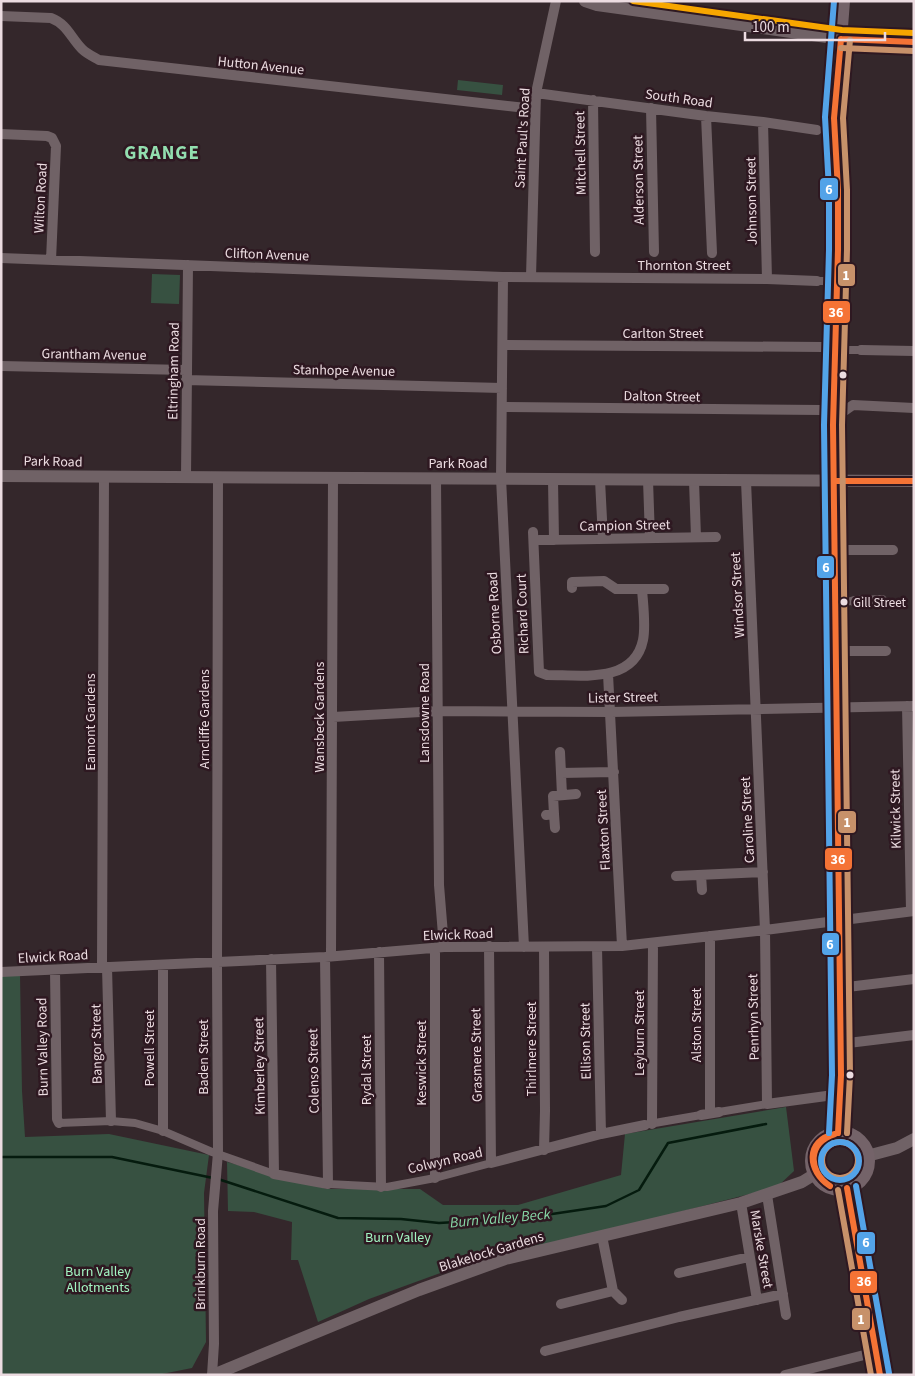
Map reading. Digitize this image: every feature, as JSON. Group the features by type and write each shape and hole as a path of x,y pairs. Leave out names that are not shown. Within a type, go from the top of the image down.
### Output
{"main road":[{"path":"838,1133 841,1094 836,550 829,349 837,281 838,190 834,118 843,1"},
{"path":"838,1133 854,1137 860,1142 867,1156 865,1172 855,1184 847,1188 832,1188 820,1180 815,1174 812,1165 812,1156 821,1140 829,1135 838,1133"},
{"path":"847,1188 880,1375"}],"street":[{"name":"Saint Paul's Road","path":"531,277 536,93 556,1"},
{"path":"585,1 597,5 841,40 914,42"},
{"name":"Hutton Avenue","path":"1,16 52,18 65,26 85,51 99,60 535,109"},
{"name":"South Road","path":"536,93 817,130"},
{"name":"Mitchell Street","path":"593,100 595,252"},
{"name":"Alderson Street","path":"651,108 654,252"},
{"path":"706,116 712,253"},
{"name":"Johnson Street","path":"763,122 767,279"},
{"path":"817,130 835,132"},
{"name":"Wilton Road","path":"1,134 47,136 52,138 56,146 51,260"},
{"name":"Clifton Avenue","path":"1,258 503,278 531,277"},
{"name":"Eltringham Road","path":"186,477 188,265"},
{"name":"Thornton Street","path":"531,277 837,281"},
{"name":"Osborne Road","path":"503,278 502,478 524,947"},
{"name":"Carlton Street","path":"503,345 829,349"},
{"path":"829,349 914,351"},
{"name":"Grantham Avenue","path":"1,366 186,375"},
{"name":"Stanhope Avenue","path":"186,375 502,388"},
{"path":"833,425 843,412 853,405 914,408"},
{"name":"Dalton Street","path":"502,407 822,410"},
{"name":"Park Road","path":"1,476 914,481"},
{"name":"Eamont Gardens","path":"104,477 105,967"},
{"name":"Arncliffe Gardens","path":"217,962 218,477"},
{"name":"Wansbeck Gardens","path":"328,956 333,717 333,477"},
{"name":"Lansdowne Road","path":"436,478 439,948"},
{"path":"553,480 554,540"},
{"path":"600,480 603,539"},
{"path":"648,480 650,538"},
{"path":"694,481 696,537"},
{"name":"Windsor Street","path":"746,481 756,708"},
{"name":"Campion Street","path":"536,536 554,540 716,537"},
{"name":"Richard Court","path":"536,536 539,672 547,675 608,674 620,671 632,663 640,653 644,638 642,589"},
{"path":"836,550 893,550"},
{"path":"572,588 572,582 604,581 616,589 664,589"},
{"path":"836,602 882,600"},
{"path":"837,651 886,650"},
{"name":"Flaxton Street","path":"608,674 622,946"},
{"name":"Lister Street","path":"333,717 438,711 611,712 910,706"},
{"name":"Kilwick Street","path":"910,706 913,911"},
{"name":"Caroline Street","path":"756,708 766,930"},
{"path":"560,752 562,795"},
{"path":"561,774 614,772"},
{"path":"555,828 550,815 553,796 576,794"},
{"path":"676,876 763,872"},
{"path":"701,875 702,890"},
{"name":"Elwick Road","path":"1,972 328,956 439,948 622,946 913,911"},
{"name":"Penrhyn Street","path":"766,930 767,1104"},
{"name":"Alston Street","path":"710,936 710,1113"},
{"name":"Leyburn Street","path":"649,1124 653,943"},
{"name":"Grasmere Street","path":"489,946 491,1163"},
{"name":"Thirlmere Street","path":"544,947 544,1150"},
{"name":"Ellison Street","path":"597,947 601,1134"},
{"name":"Keswick Street","path":"435,1178 439,948"},
{"name":"Rydal Street","path":"379,952 381,1187"},
{"name":"Colenso Street","path":"328,956 328,1184"},
{"name":"Kimberley Street","path":"271,959 274,1174"},
{"name":"Baden Street","path":"217,962 218,1153"},
{"name":"Powell Street","path":"163,965 163,1130"},
{"name":"Bangor Street","path":"105,967 111,1121"},
{"name":"Burn Valley Road","path":"55,970 57,1119 59,1123"},
{"path":"839,988 914,978"},
{"path":"840,1044 914,1035"},
{"name":"Colwyn Road","path":"59,1123 111,1121 135,1123 163,1130 212,1152 274,1174 328,1184 381,1187 435,1178 601,1134 649,1124 767,1104 841,1094"},
{"path":"867,1156 896,1148 914,1139"},
{"name":"Brinkburn Road","path":"213,1375 214,1190 218,1153"},
{"name":"Blakelock Gardens","path":"213,1375 403,1296 505,1259 741,1203 802,1182 815,1174"},
{"path":"767,1195 786,1315"},
{"name":"Marske Street","path":"741,1203 757,1300"},
{"path":"602,1236 613,1291 622,1300"},
{"path":"679,1273 749,1257"},
{"path":"561,1304 613,1291"},
{"path":"545,1351 783,1294"},
{"path":"785,1375 876,1352"}],"green space":[{"path":"458,80 503,85 502,95 457,90"},
{"path":"152,274 180,275 179,304 151,303"},
{"name":"Burn Valley Allotments","path":"20,975 22,1091 25,1137 109,1134 209,1155 204,1193 206,1342 192,1368 157,1375 1,1375 1,976"},
{"name":"Burn Valley","path":"786,1107 794,1171 777,1187 465,1264 369,1299 318,1322 298,1260 291,1260 292,1222 254,1212 228,1211 227,1162 327,1189 420,1189 443,1205 518,1205 621,1175 625,1134"}],"waterway":[{"name":"Burn Valley Beck","path":"218,1179 338,1218 401,1219 439,1223 525,1218 606,1206 639,1190 668,1143 766,1124"},
{"name":"Burn Valley Beck","path":"1,1157 112,1157 213,1178"}],"transit line":[{"path":"633,1 842,30 914,33"},
{"name":"6","path":"829,1133 832,1075 824,425 829,190 825,117 834,1"},
{"name":"36","path":"841,39 914,42"},
{"name":"36","path":"838,1133 841,1075 833,425 838,250 838,190 834,118 841,39"},
{"name":"1","path":"847,1133 850,1075 842,425 847,250 847,190 843,118 850,40"},
{"name":"1","path":"841,48 914,51"},
{"name":"36","path":"834,481 914,481"},
{"name":"36","path":"830,1186 822,1180 817,1172 813,1157 814,1149 818,1143 825,1137 835,1134"},
{"name":"36","path":"830,1186 817,1173 814,1157 815,1150 820,1143 835,1134"},
{"name":"1","path":"840,1142 847,1143 853,1147 857,1153 858,1160 857,1167 853,1173 847,1177 840,1178 833,1177 827,1173 823,1167 822,1160 823,1153 827,1147 833,1143 840,1142"},
{"name":"6","path":"840,1142 853,1148 859,1161 853,1174 840,1180 827,1174 821,1161 827,1148 840,1142"},
{"name":"6","path":"856,1186 889,1373"},
{"name":"36","path":"847,1188 880,1375"},
{"name":"1","path":"838,1190 871,1375"}],"place":[{"name":"Gill Street","path":"844,602"}],"district":[{"name":"GRANGE","path":"162,152"}]}
